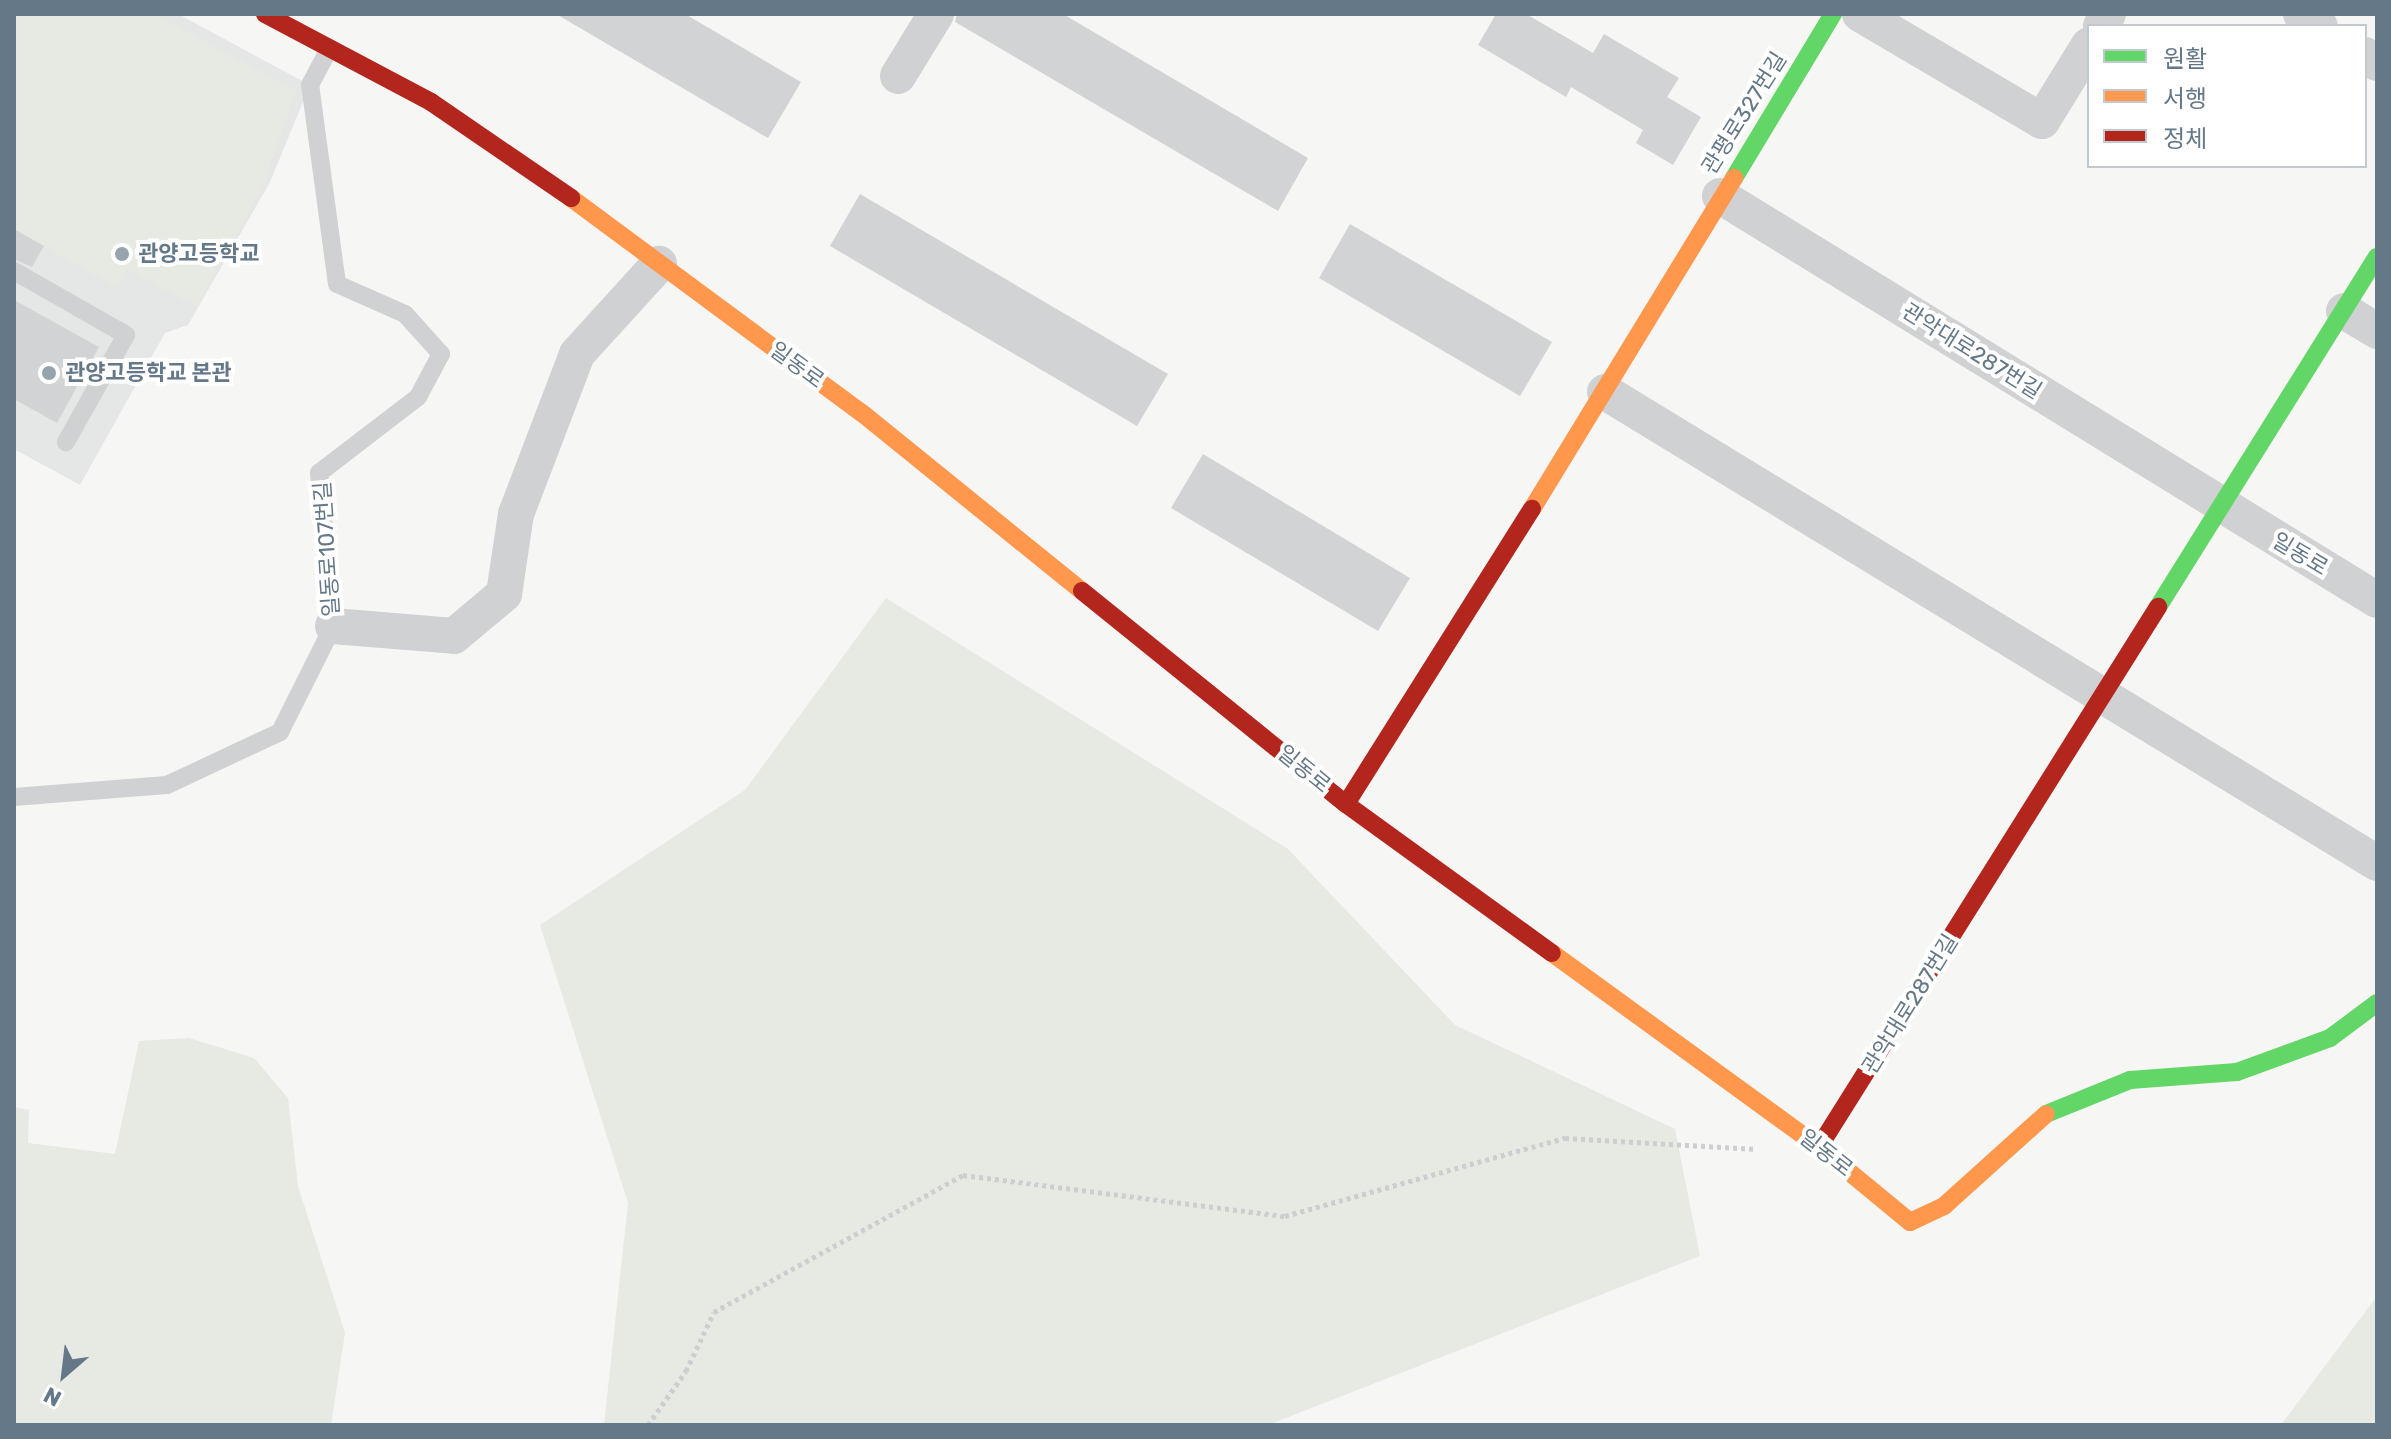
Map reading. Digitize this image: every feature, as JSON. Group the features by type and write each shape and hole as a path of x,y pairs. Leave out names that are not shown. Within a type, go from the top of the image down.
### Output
{"street":[{"name":"일동로","path":"265,14 431,102 862,413 1346,804 1819,1147 1910,1222 1944,1206 2044,1115 2130,1080 2237,1072 2330,1038 2377,1003"},
{"path":"898,76 936,14"},
{"name":"관평로327번길","path":"1346,804 1605,392 1720,196 1833,14"},
{"path":"1860,14 2042,121 2087,48"},
{"name":"관악대로287번길","path":"1720,196 2223,507"},
{"name":"관악대로287번길","path":"1819,1147 2104,699 2377,257"},
{"path":"333,626 454,636 504,594 516,514 577,354 659,264"},
{"path":"2344,311 2377,331"},
{"path":"1605,392 2377,863"},
{"name":"일동로","path":"2223,507 2377,600"}],"lane":[{"name":"일동로107번길","path":"14,797 167,785 280,732 333,626 319,473 418,397 441,354 405,314 337,284 310,85 329,49"},
{"path":"14,271 126,335 66,442"}],"path":[{"path":"648,1425 686,1371 714,1312 963,1175 1285,1216 1565,1138 1757,1149"}],"shaded area":[{"name":"관양고등학교","path":"14,14 178,14 310,85 270,182 188,325 165,333 80,485 14,449"},
{"name":"관양고등학교","path":"14,14 154,14 297,90 262,188 196,307 127,269 117,288 14,229"},
{"path":"886,598 1288,849 1455,1025 1675,1129 1700,1256 1268,1425 604,1425 628,1203 540,925 745,790"},
{"path":"189,1038 254,1058 288,1098 298,1186 345,1333 331,1425 14,1425 14,1107 29,1110 28,1143 115,1154 139,1041"},
{"path":"2377,1296 2377,1425 2281,1425"}],"building":[{"path":"556,14 685,14 801,82 768,138"},
{"path":"957,14 1063,14 1308,158 1278,211 955,22"},
{"path":"1496,14 1526,14 1593,53 1604,34 1679,78 1667,97 1701,117 1673,165 1636,143 1643,130 1571,87 1566,97 1478,45"},
{"path":"860,194 1168,374 1137,426 830,246"},
{"path":"1350,224 1552,342 1520,396 1319,278"},
{"path":"14,229 44,246 32,267 14,259"},
{"name":"관양고등학교 본관","path":"14,300 99,347 57,423 14,399"},
{"path":"1203,454 1410,578 1378,631 1171,508"}],"traffic: fast":[{"path":"1734,178 1833,14"},
{"path":"2158,607 2377,257"},
{"path":"2046,1114 2130,1080 2237,1072 2330,1038 2377,1003"}],"traffic: slow":[{"path":"1532,509 1734,178"},
{"path":"571,198 862,413 1082,591"},
{"path":"1552,953 1819,1147 1910,1222 1944,1206 2046,1114"}],"traffic: jam":[{"path":"265,14 431,102 571,198"},
{"path":"1346,804 1532,509"},
{"path":"1082,591 1346,804 1552,953"},
{"path":"1819,1147 2158,607"}],"place":[{"name":"관양고등학교","path":"122,254"},
{"name":"관양고등학교 본관","path":"49,373"}]}
